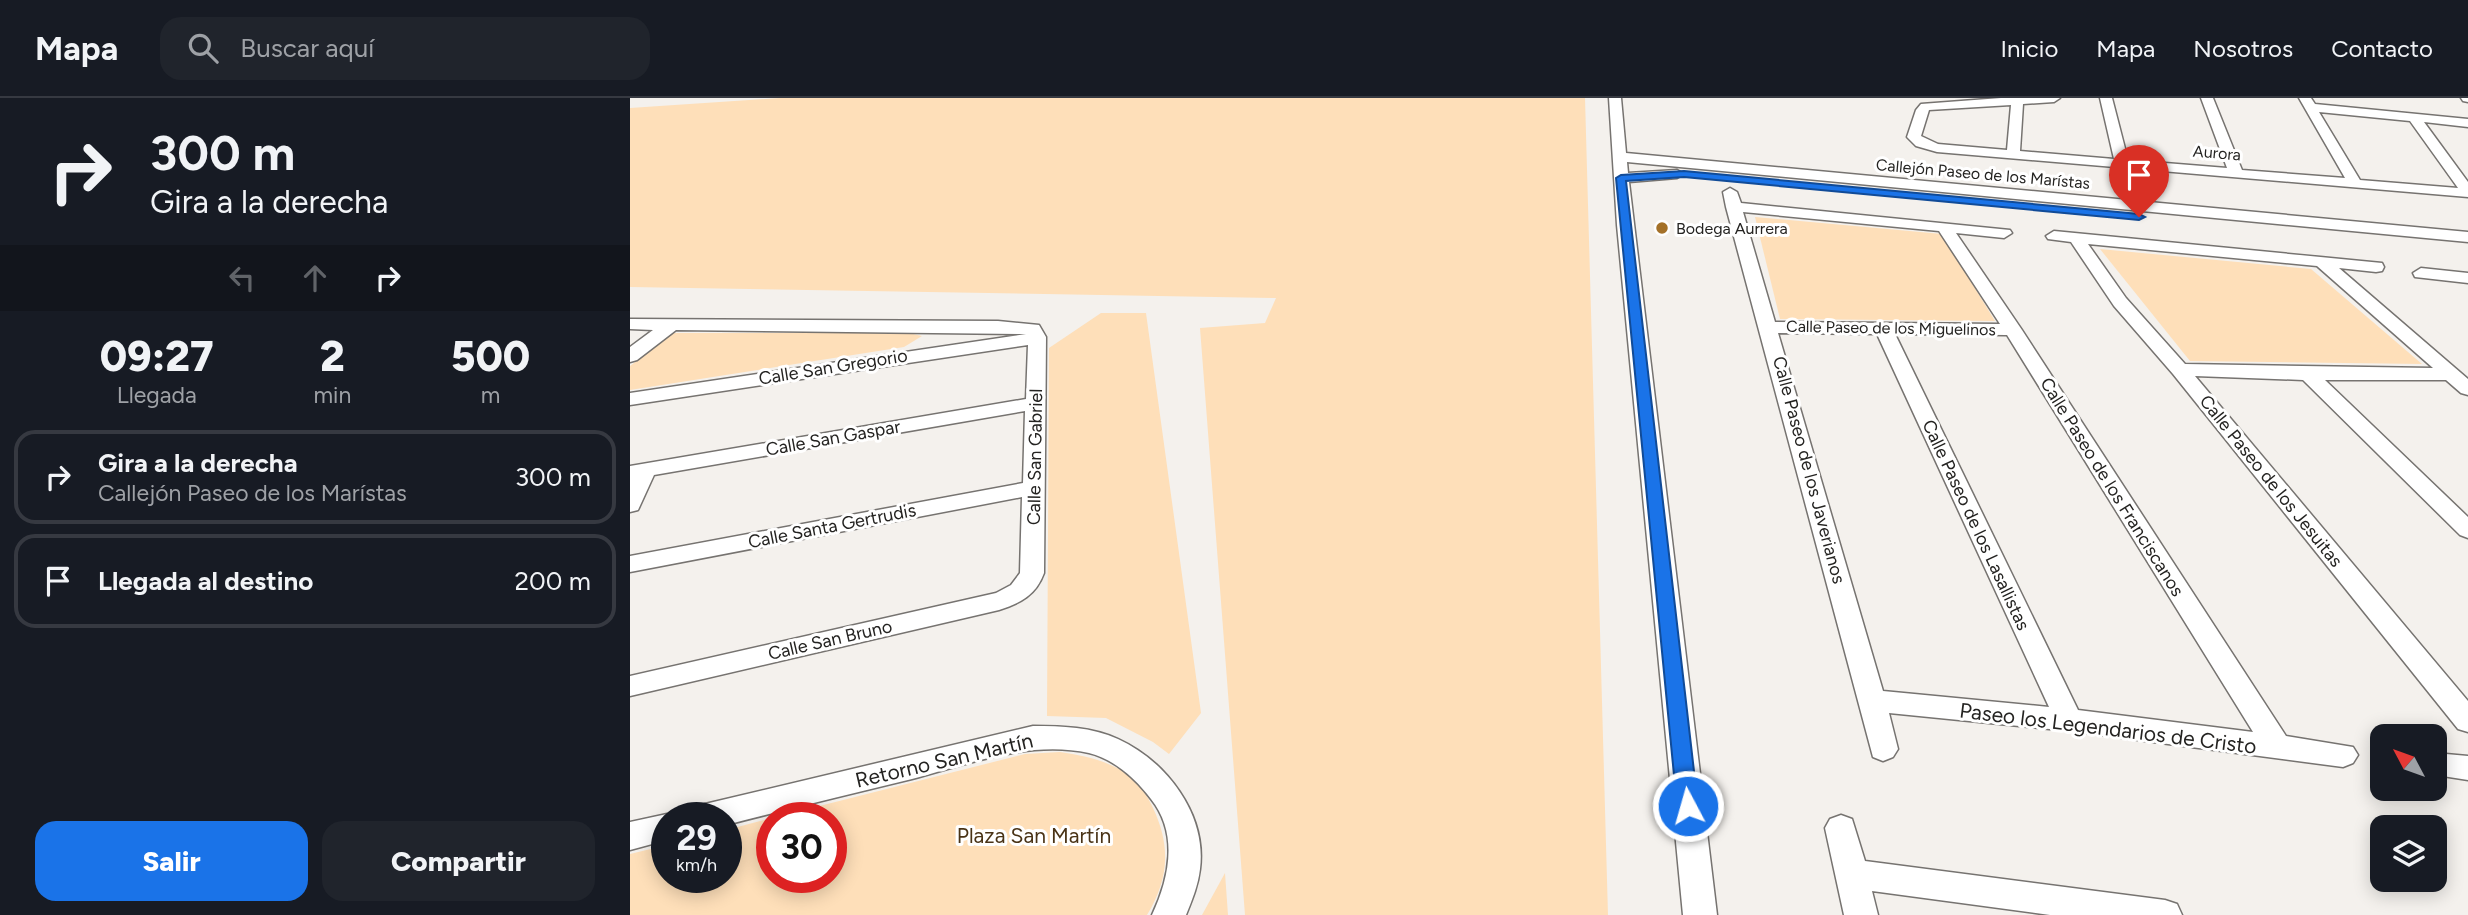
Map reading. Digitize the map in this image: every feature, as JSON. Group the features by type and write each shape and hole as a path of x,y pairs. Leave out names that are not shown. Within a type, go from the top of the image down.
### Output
{"street":[{"path":"1615,98 1620,168 1700,915"},
{"path":"2014,154 2017,101 2054,98"},
{"path":"2106,98 2122,162"},
{"path":"2207,98 2236,173"},
{"name":"Aurora","path":"2017,101 1926,107 1922,110 1914,137 1921,143 1937,148 2468,193"},
{"path":"2307,103 2468,123"},
{"path":"2307,103 2355,183"},
{"path":"2414,117 2468,193"},
{"name":"Callejón Paseo de los Marístas","path":"1620,168 1684,174 1834,196 2165,221 2468,248"},
{"path":"1731,199 1834,196 1859,198 1944,227 2004,233"},
{"name":"Calle Paseo de los Javerianos","path":"1731,199 1770,327 1883,749"},
{"path":"2165,221 2178,248"},
{"path":"2202,225 2217,252"},
{"name":"Callejón Paseo de los Marístas","path":"2202,225 2468,237"},
{"name":"Calle Paseo de los Franciscanos","path":"1944,227 2013,330 2278,748"},
{"path":"2054,236 2376,267"},
{"name":"Calle Paseo de los Jesuitas","path":"2077,239 2120,302 2180,370 2468,721"},
{"path":"2323,263 2468,389"},
{"path":"2421,273 2468,278"},
{"path":"2448,276 2468,290"},
{"path":"630,324 998,326 1035,333"},
{"path":"630,356 672,324"},
{"name":"Calle Paseo de los Miguelinos","path":"1770,327 2013,330"},
{"name":"Calle Paseo de los Lasallistas","path":"1884,330 2069,720"},
{"name":"Calle San Gregorio","path":"630,399 1035,333"},
{"name":"Calle San Gabriel","path":"1027,586 1032,573 1035,333"},
{"path":"2180,370 2308,374 2450,374"},
{"path":"2308,374 2468,530"},
{"name":"Calle San Gaspar","path":"638,472 1036,403"},
{"path":"630,505 638,472"},
{"name":"Calle Santa Gertrudis","path":"630,564 1034,488"},
{"name":"Calle San Bruno","path":"630,687 999,601 1027,586"},
{"name":"Paseo los Legendarios de Cristo","path":"1872,701 2069,720 2343,755"},
{"name":"Retorno San Martín","path":"742,808 1033,737 1067,737 1107,747 1145,771 1167,793 1181,824 1185,860 1177,901 1169,915"},
{"path":"1841,828 1861,915"},
{"path":"630,836 651,831"},
{"path":"1852,874 2165,915"}],"green space":[{"path":"780,98 1585,98 1608,915 1245,915 1200,328 1265,323 1276,298 630,287 630,108"},
{"path":"1755,217 1942,234 1995,321 1780,319"},
{"path":"2100,249 2311,269 2422,364 2190,361"},
{"path":"1101,313 1146,313 1201,713 1169,754 1153,742 1106,718 1047,716 1049,348"},
{"path":"672,333 909,333 922,336 904,347 630,390 630,366"},
{"name":"Plaza San Martín","path":"1060,752 1088,757 1123,771 1141,787 1159,822 1165,849 1160,888 1147,915 630,915 630,854 651,849 651,893 742,893 742,826 756,822 756,893 847,893 847,802 835,802 1025,754"},
{"path":"1225,873 1228,915 1202,915"}],"place":[{"name":"Bodega Aurrera","path":"1662,228"}],"route":[{"path":"1688,806 1621,178 1684,174 2139,217"}]}
